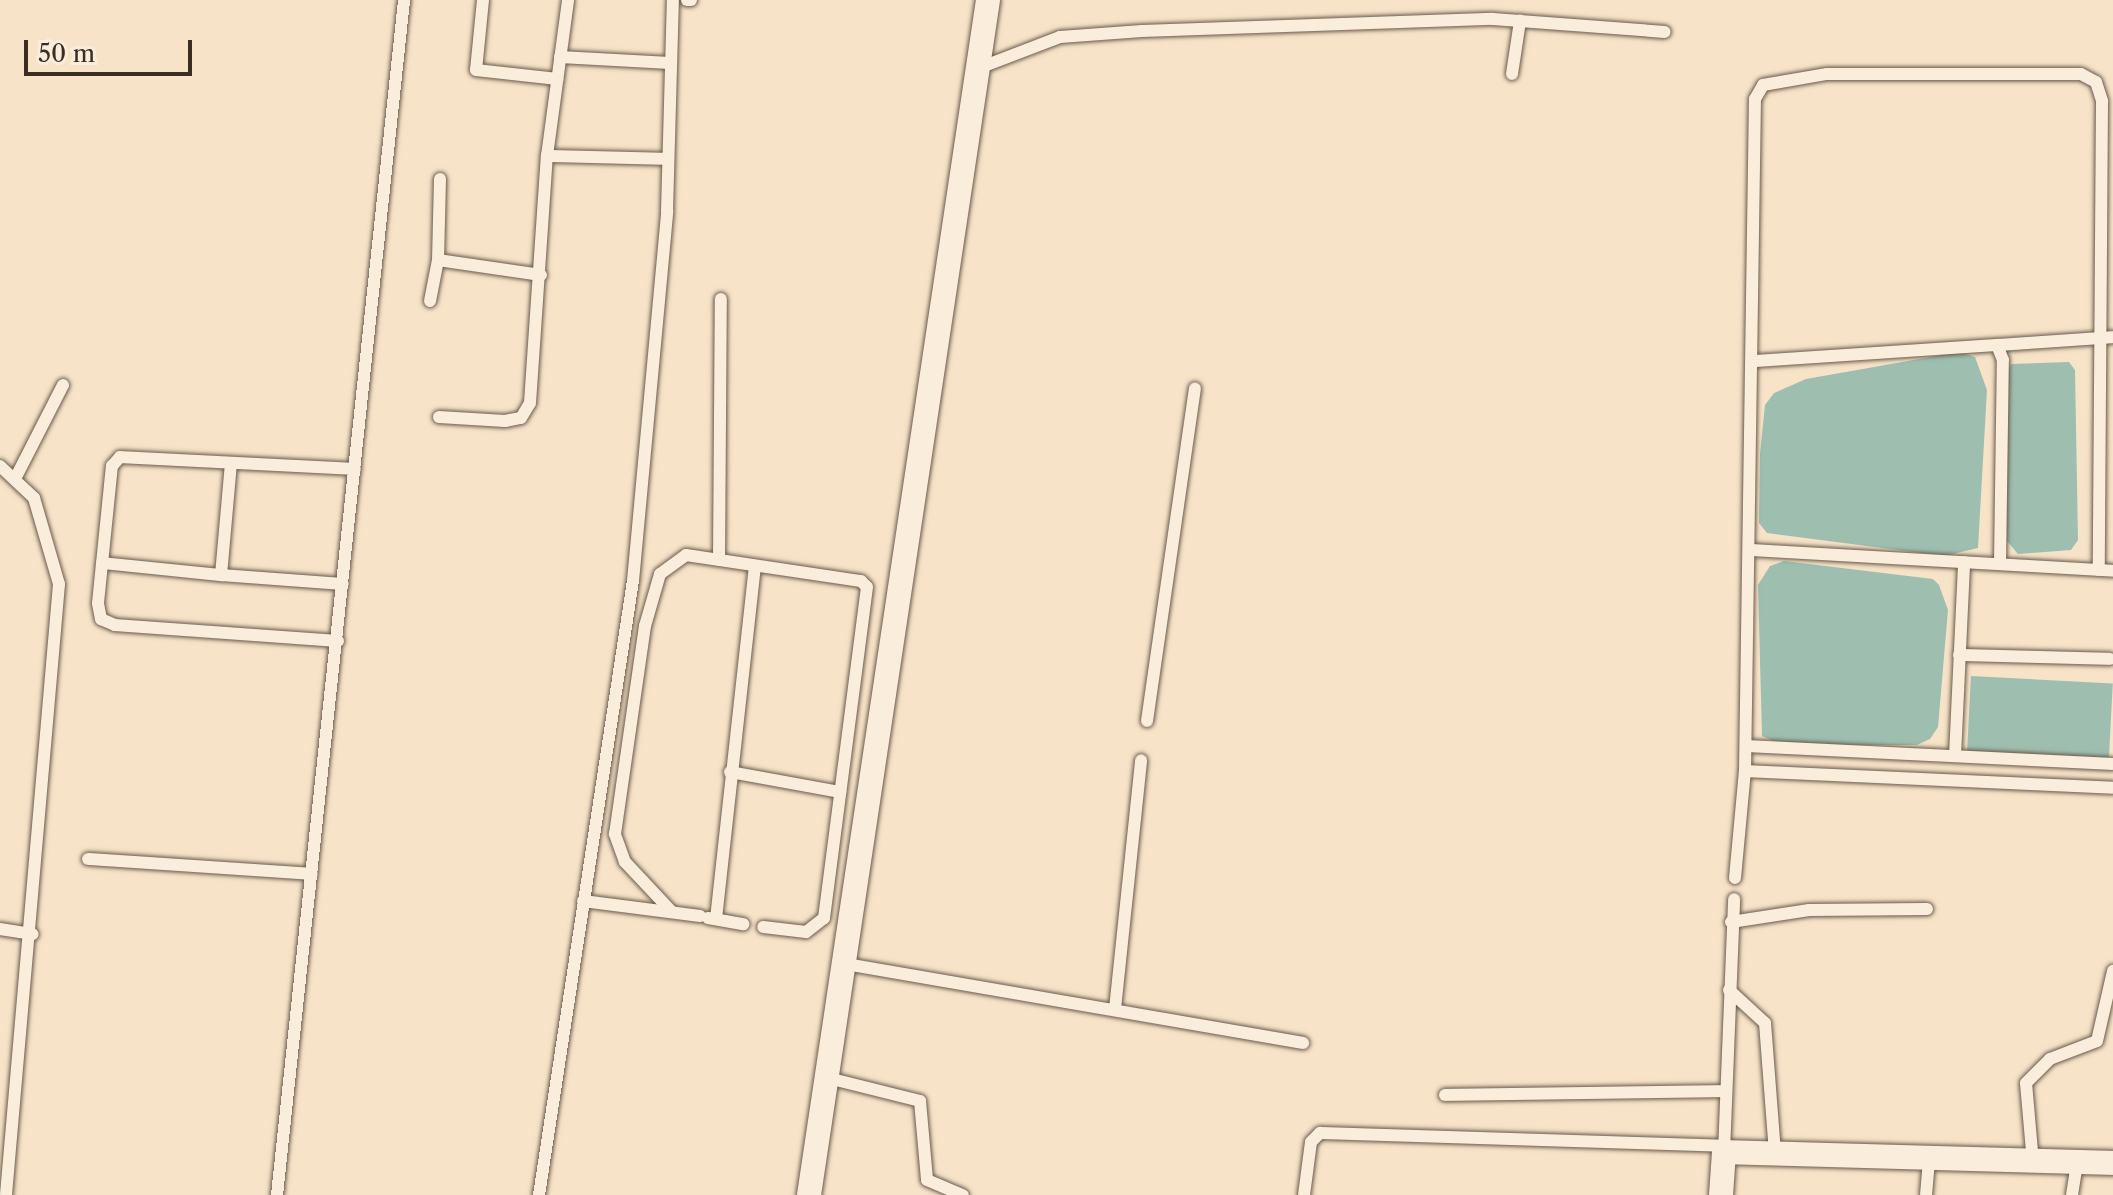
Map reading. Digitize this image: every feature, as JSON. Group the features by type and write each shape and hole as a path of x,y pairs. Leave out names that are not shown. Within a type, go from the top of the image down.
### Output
{"street":[{"path":"809,1195 988,0"},
{"path":"1721,1195 1724,1149 1929,1160 2113,1163"}],"lane":[{"path":"277,1195 404,0"},
{"path":"483,0 476,70 558,79"},
{"path":"439,417 521,418 530,403 547,156 568,0"},
{"path":"539,1195 633,581 666,159 673,0"},
{"path":"976,69 1060,37 1520,21 1665,32"},
{"path":"1512,74 1520,21"},
{"path":"560,57 670,63"},
{"path":"1735,878 1747,746 1753,550 1755,99 1763,85 1827,74 2081,74 2096,82 2102,101 2095,337 2099,570"},
{"path":"547,156 666,159"},
{"path":"430,301 438,260 440,179"},
{"path":"438,260 541,275"},
{"path":"719,560 721,299"},
{"path":"1754,361 2113,337"},
{"path":"1997,345 2000,564"},
{"path":"17,475 63,385"},
{"path":"1147,721 1195,388"},
{"path":"338,641 115,625 101,619 102,563 112,466 120,457 355,469"},
{"path":"221,575 231,464"},
{"path":"0,466 17,475 47,526 59,584 33,934 6,1195"},
{"path":"1753,550 2113,571"},
{"path":"672,912 625,862 615,834 652,590 676,559 719,560 867,587 824,918 806,932 763,927"},
{"path":"1955,756 1964,562"},
{"path":"102,563 343,584"},
{"path":"708,918 730,772 755,566"},
{"path":"1959,655 2110,659"},
{"path":"1747,746 2113,764"},
{"path":"1115,1009 1141,760"},
{"path":"1745,771 2113,788"},
{"path":"730,772 840,792"},
{"path":"88,859 311,874"},
{"path":"1304,1195 1311,1142 1320,1133 1724,1149 1734,899"},
{"path":"583,901 743,924"},
{"path":"1731,922 1809,910 1927,909"},
{"path":"0,929 33,934"},
{"path":"846,964 1303,1043"},
{"path":"2033,1163 2026,1083 2050,1059 2097,1041 2113,971"},
{"path":"1729,990 1765,1023 1775,1153"},
{"path":"828,1078 920,1101 927,1180 963,1195"},
{"path":"1445,1095 1725,1091"},
{"path":"1926,1195 1929,1160"},
{"path":"2072,1195 2077,1163"}],"shaded area":[{"path":"1959,352 1975,357 1987,390 1978,548 1944,556 1767,533 1759,523 1760,454 1765,405 1774,393 1806,379"},
{"path":"2069,362 2075,370 2078,540 2071,550 2018,554 2007,541 2005,378 2011,364"},
{"path":"1784,561 1933,579 1939,585 1948,610 1938,727 1930,739 1917,745 1783,745 1762,736 1758,585 1770,566"},
{"path":"1971,676 2113,683 2109,759 1967,752"}]}
